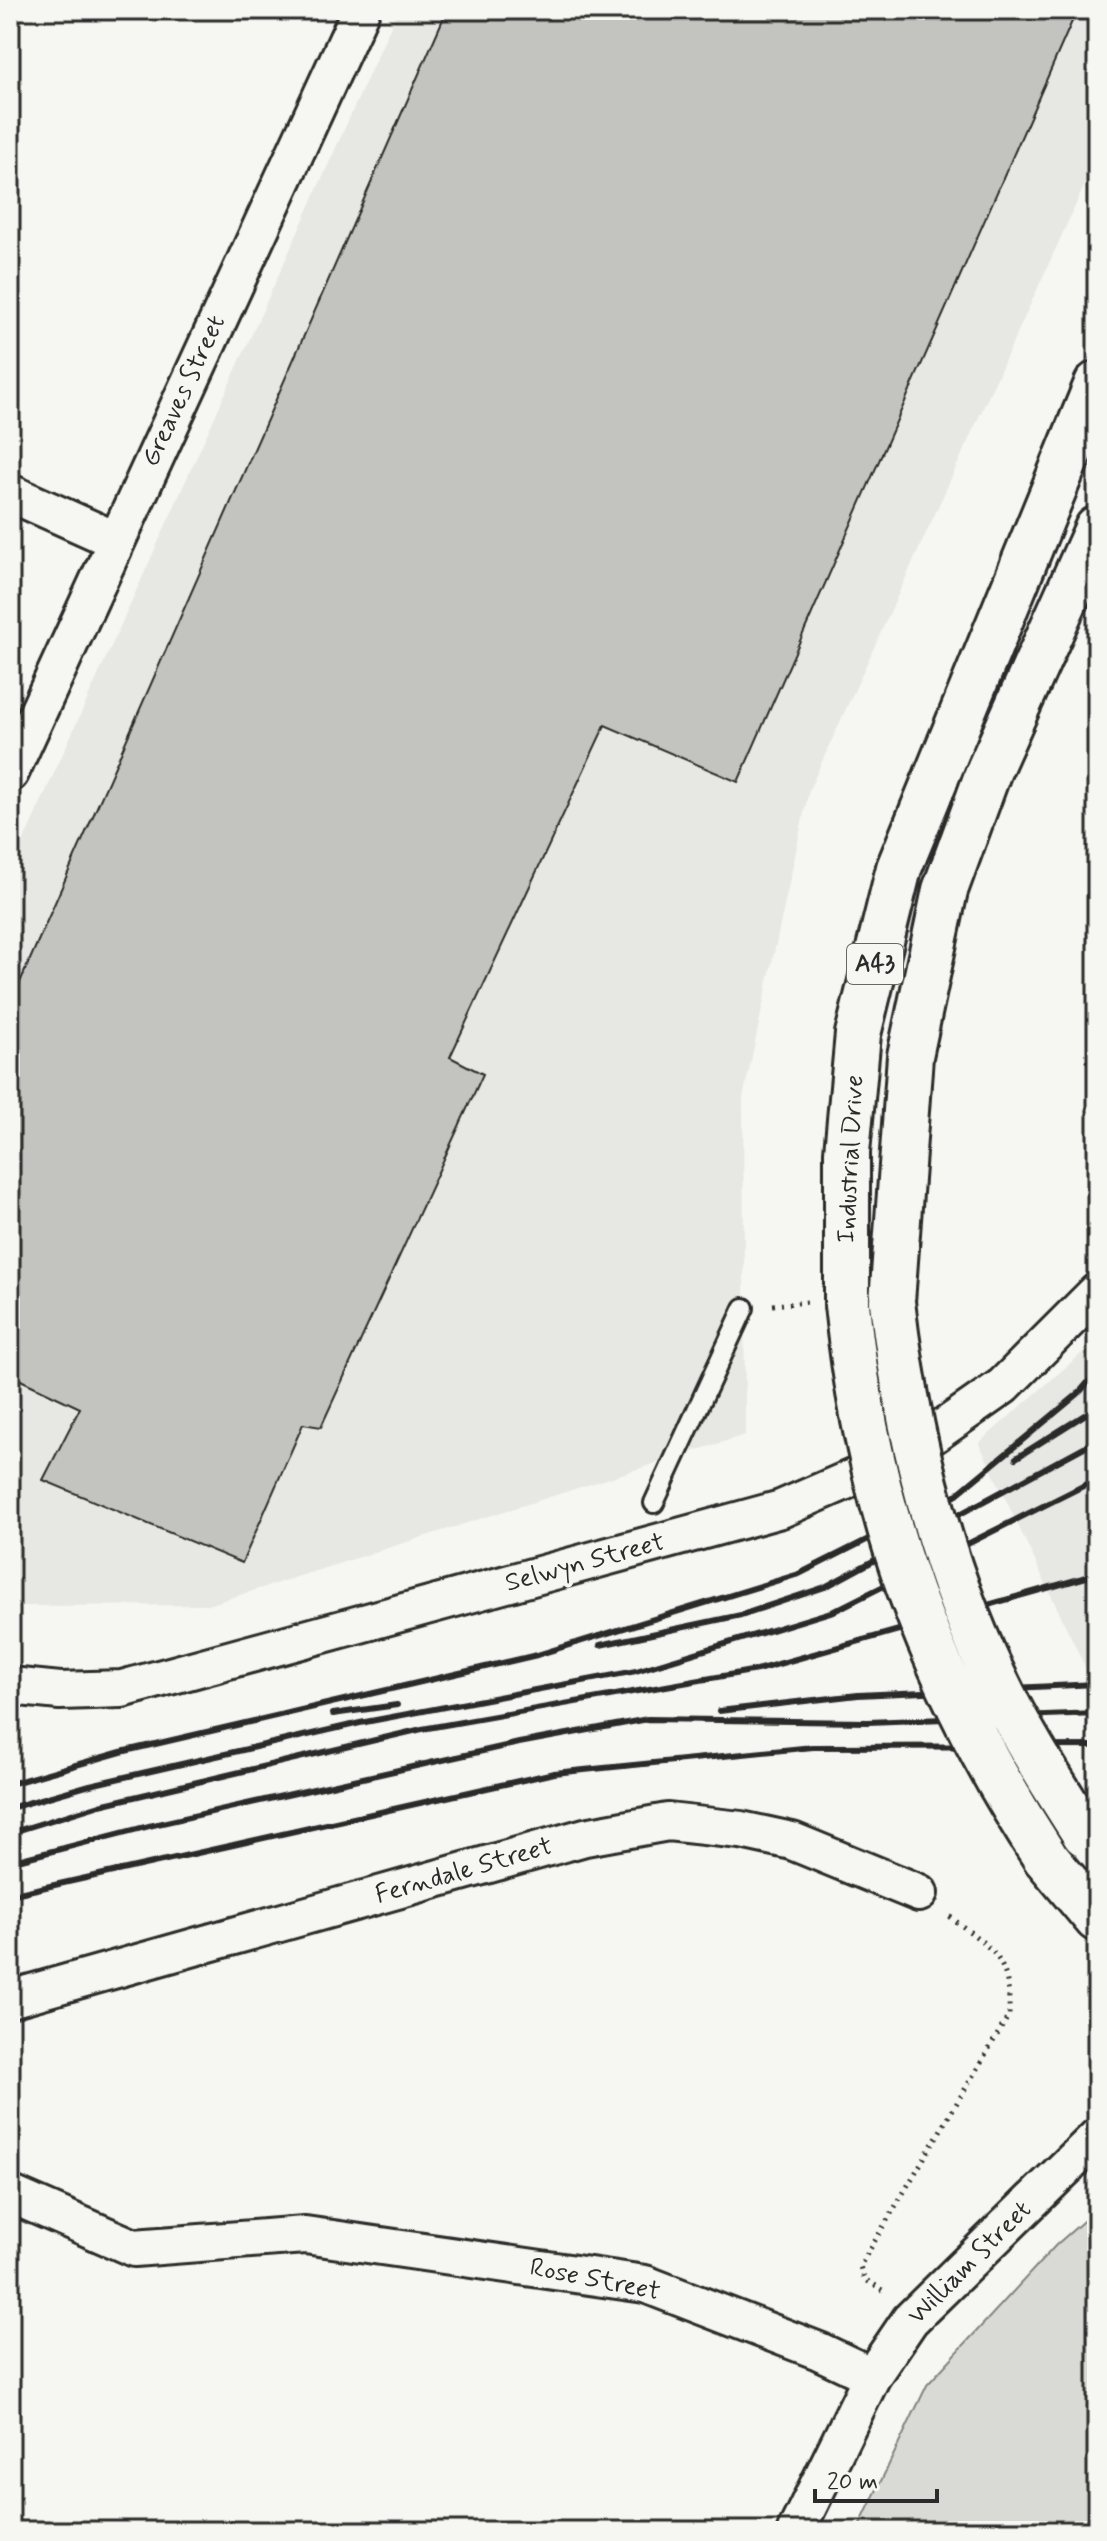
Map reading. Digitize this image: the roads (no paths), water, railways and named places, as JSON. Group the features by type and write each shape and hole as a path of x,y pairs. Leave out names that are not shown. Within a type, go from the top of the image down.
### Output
{"highway":[{"name":"Industrial Drive","path":"1097,384 899,868 858,1034 829,1303 854,1374 886,1522 907,1585 966,1722 1005,1795 1045,1857 1097,1919"},
{"name":"Industrial Drive","path":"1091,1842 1004,1698 947,1561 909,1418 892,1302 910,1056 945,890 989,770 1097,529"}],"street":[{"name":"Greaves Street","path":"10,773 361,10"},
{"path":"10,493 115,540"},
{"name":"Selwyn Street","path":"10,1686 60,1691 122,1689 781,1509 903,1456 1003,1386 1097,1292"},
{"name":"Ferndale Street","path":"10,1999 585,1837 668,1822 792,1841 919,1893"},
{"name":"William Street","path":"796,2531 872,2376 910,2320 1097,2137"},
{"name":"Rose Street","path":"10,2194 134,2248 305,2235 645,2284 819,2351 872,2376"}],"lane":[{"path":"1043,647 1088,598"},
{"path":"654,1503 744,1308"}],"railway":[{"path":"10,1784 121,1752 537,1655 799,1574 956,1495 1078,1394 1097,1372"},
{"path":"1016,1458 1097,1407"},
{"path":"600,1645 741,1615 825,1587 1097,1440"},
{"path":"10,1808 90,1785 360,1723 636,1671 834,1611 1097,1479"},
{"path":"10,1833 100,1805 422,1729 757,1670 1097,1574"},
{"path":"719,1711 858,1695 1097,1684"},
{"path":"333,1714 397,1705"},
{"path":"10,1862 153,1825 519,1743 648,1719 868,1722 1097,1713"},
{"path":"10,1895 554,1773 813,1747 1097,1746"}]}
